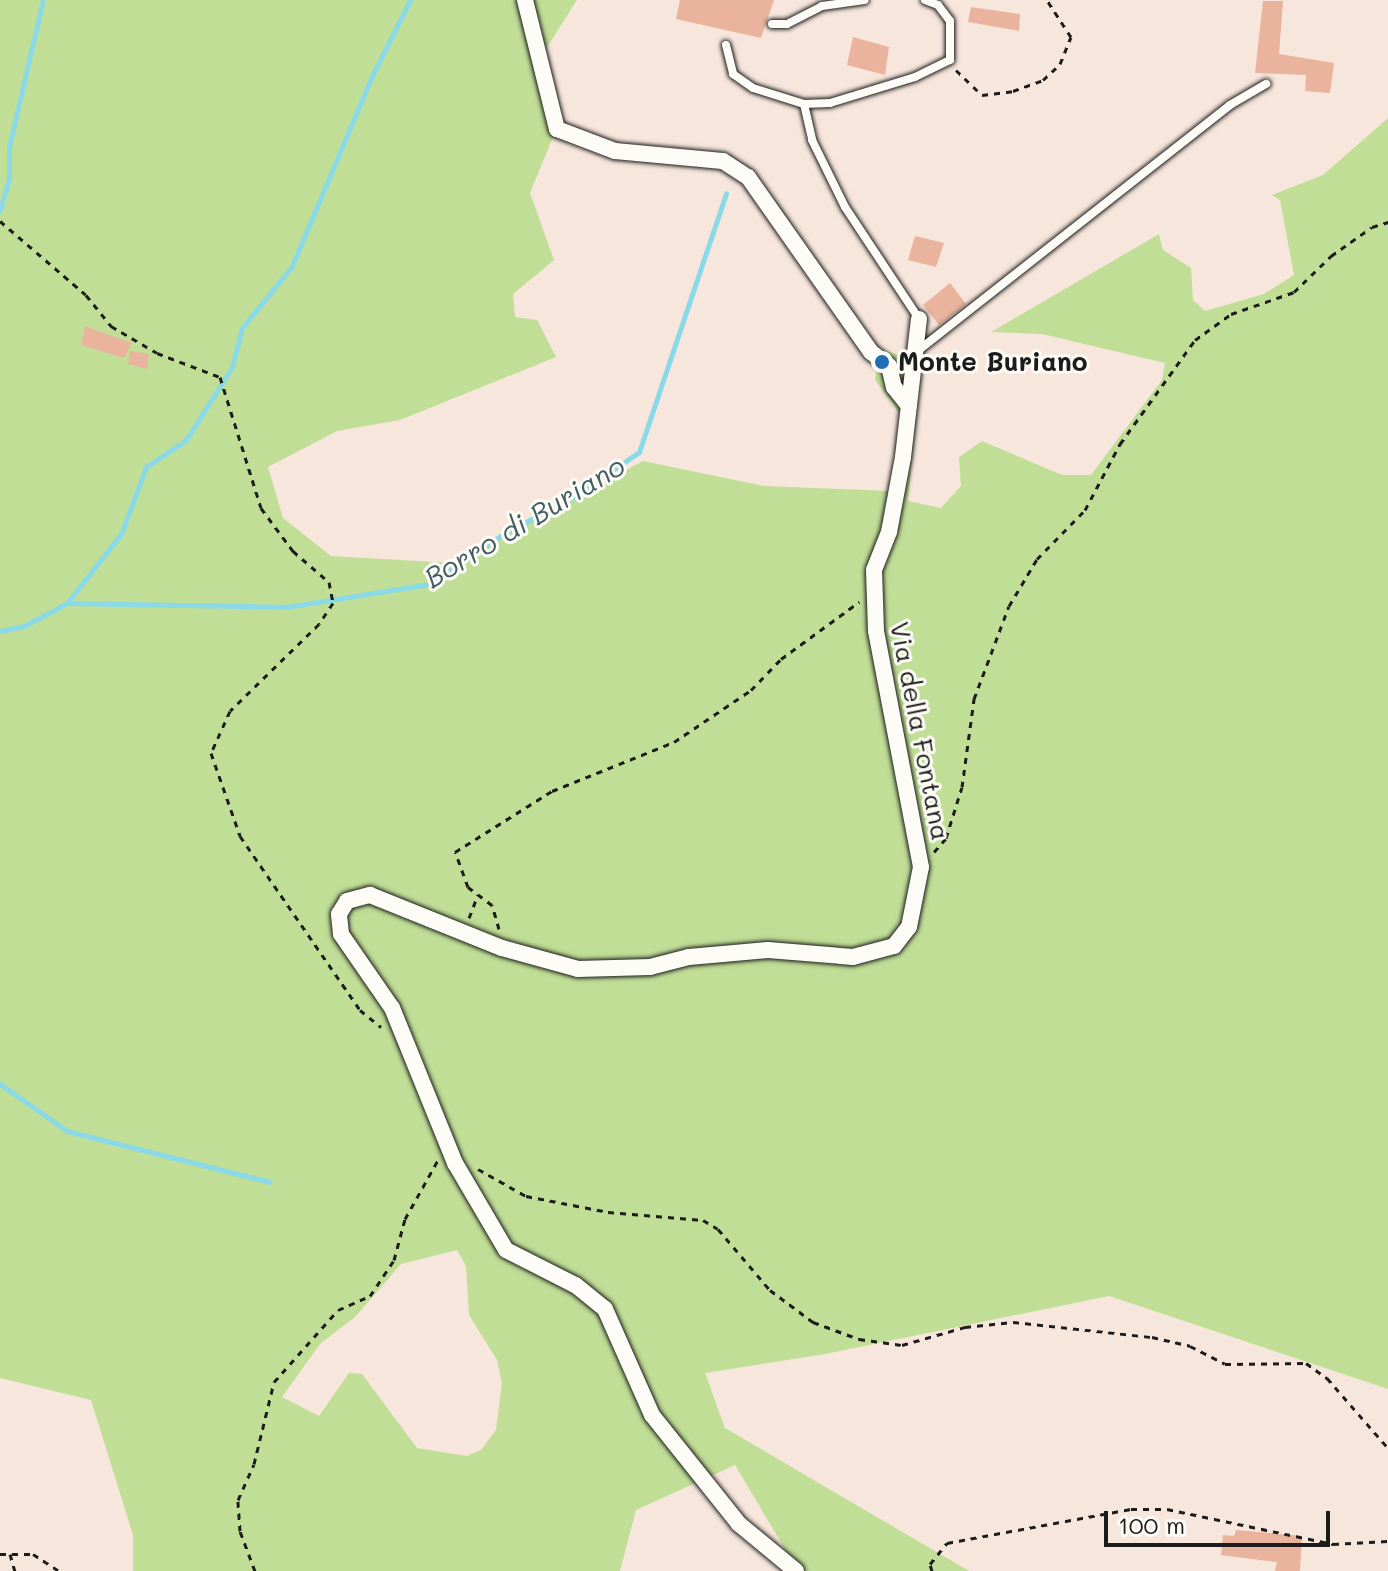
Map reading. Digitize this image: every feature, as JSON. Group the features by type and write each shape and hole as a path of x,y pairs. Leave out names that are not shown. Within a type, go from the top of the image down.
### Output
{"street":[{"path":"525,0 557,129 615,151 723,161 748,177 871,352 889,366 894,387 909,406"},
{"name":"Via della Fontana","path":"796,1571 739,1524 652,1415 605,1309 575,1285 506,1250 455,1163 392,1008 341,934 339,914 347,901 370,895 463,934 546,963 610,970 727,952 876,954 894,946 909,927 921,867 876,631 874,570 889,532 919,319"},
{"path":"889,366 914,361"}],"lane":[{"path":"772,24 787,24 820,3 865,0"},
{"path":"726,45 733,74 753,88 804,104 869,93 950,60 950,21 938,5 925,0"},
{"path":"914,361 1230,105 1266,84"},
{"path":"804,104 812,140 845,207 919,319"}],"path":[{"path":"950,60 962,82 982,95 1013,91 1043,80 1060,64 1071,37 1047,0"},
{"path":"0,221 86,295 111,326 157,353 220,377 261,508 293,551 329,582 333,603 319,624 230,711 211,753 240,836 360,1010 390,1034"},
{"path":"921,867 946,838 962,787 974,699 1009,606 1037,559 1085,510 1120,444 1195,340 1231,314 1294,292 1331,256 1372,227 1388,222"},
{"path":"502,948 492,905 468,887 455,852 552,791 674,742 751,690 781,659 874,593"},
{"path":"463,934 478,895"},
{"path":"255,1571 240,1531 238,1500 254,1464 274,1382 338,1310 370,1296 394,1260 405,1219 446,1141"},
{"path":"455,1163 481,1170 526,1196 608,1212 703,1220 718,1229 770,1290 813,1322 859,1339 902,1345 965,1327 1013,1322 1152,1337 1190,1346 1225,1364 1306,1363 1327,1378 1388,1448"},
{"path":"932,1571 930,1564 947,1543 1131,1509 1167,1509 1333,1544 1388,1541"},
{"path":"0,1554 33,1554 59,1571"},
{"path":"10,1554 15,1571"}],"green space":[{"path":"0,0 577,0 542,55 556,115 568,129 615,146 708,153 745,170 778,204 869,340 880,349 903,356 911,334 922,359 908,501 941,508 961,486 959,457 982,441 1062,475 1091,475 1162,380 1165,363 1042,334 991,332 1159,234 1163,250 1191,268 1193,300 1205,311 1264,294 1294,275 1280,200 1272,195 1323,175 1388,118 1388,1389 1109,1296 825,1354 705,1373 725,1428 969,1571 798,1571 735,1465 636,1510 620,1571 133,1571 133,1535 91,1400 0,1378","holes":["553,137 598,153 699,159 734,171 877,365 875,380 903,418 890,491 764,486 643,461 452,563 331,556 283,518 268,467 337,431 400,420 556,357 537,320 515,317 513,294 554,260 530,193","457,1250 466,1266 469,1315 497,1360 502,1383 496,1430 481,1450 467,1456 417,1448 362,1374 349,1373 319,1416 282,1397 320,1344 356,1316 401,1264"]}],"building":[{"path":"680,0 774,0 761,38 676,19"},
{"path":"1263,1 1283,1 1279,54 1334,63 1330,93 1305,91 1306,75 1255,73"},
{"path":"971,7 1020,14 1019,31 968,22"},
{"path":"853,37 889,47 885,75 847,65"},
{"path":"915,236 944,243 936,267 908,260"},
{"path":"950,283 966,304 939,325 923,305"},
{"path":"85,326 132,343 124,358 81,345"},
{"path":"130,351 149,354 147,369 128,364"},
{"path":"1236,1530 1302,1536 1300,1571 1275,1571 1277,1562 1221,1555 1223,1535 1234,1536"}],"waterway":[{"path":"0,210 9,178 9,147 43,0"},
{"path":"67,603 121,534 146,467 186,440 232,367 242,328 292,266 371,78 410,0"},
{"name":"Borro di Buriano","path":"0,631 24,626 67,603 286,607 429,584 508,531 567,501 639,452 726,193"},
{"path":"0,1084 67,1131 270,1182"}],"place":[{"name":"Monte Buriano","path":"882,362"}]}
